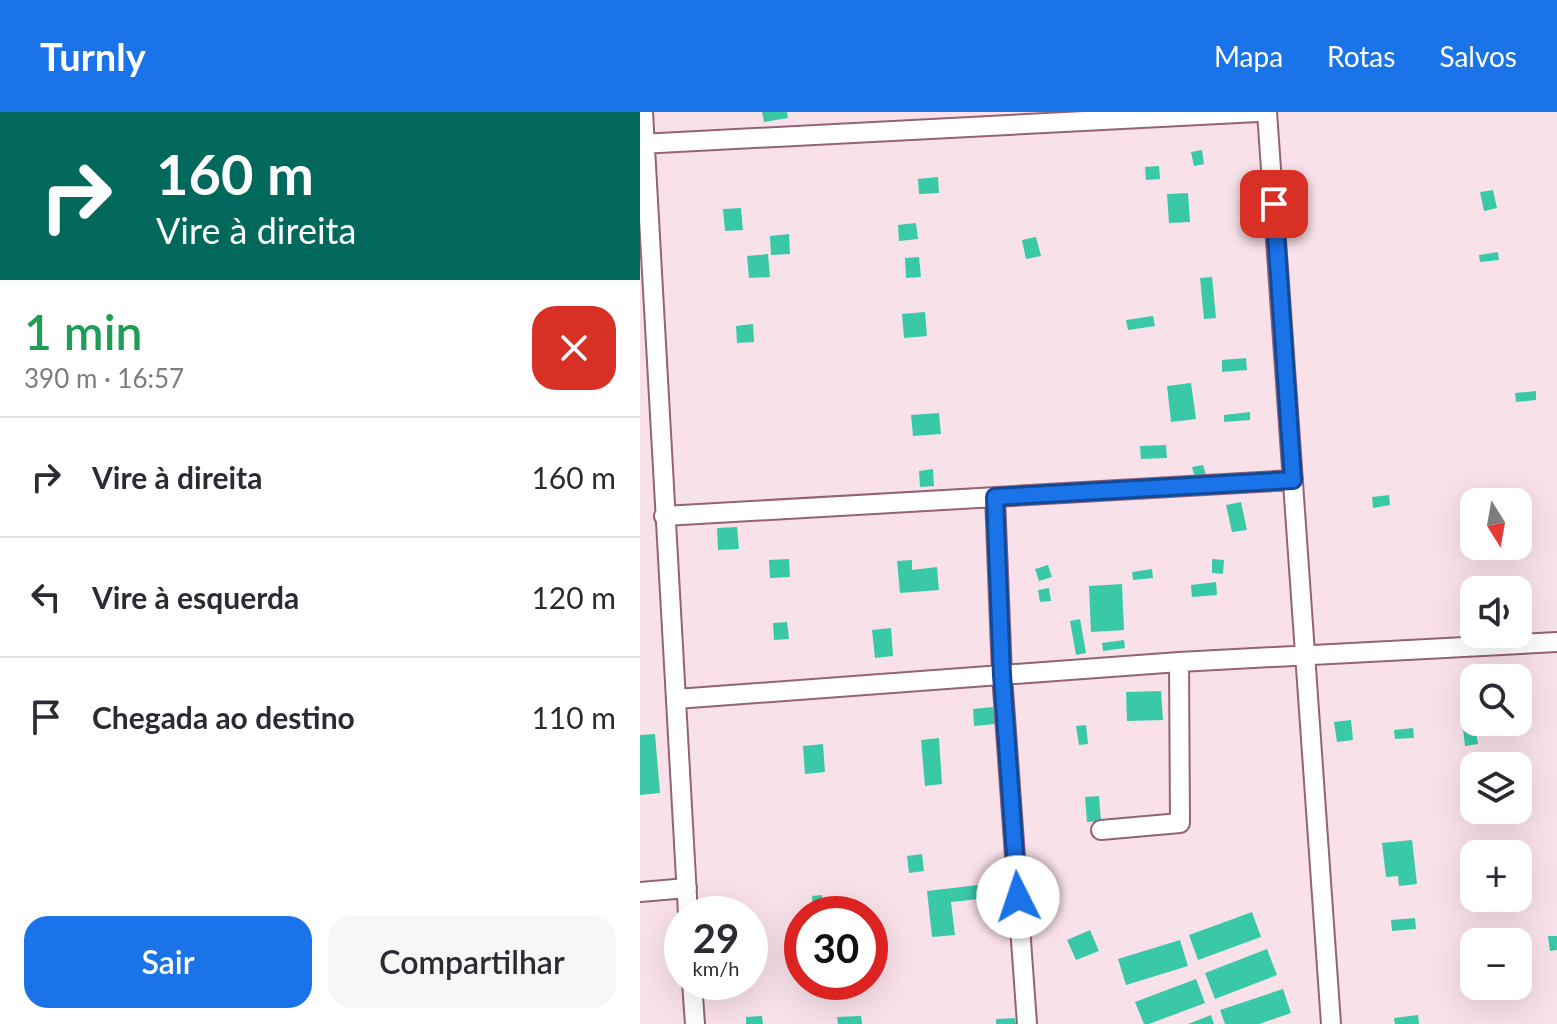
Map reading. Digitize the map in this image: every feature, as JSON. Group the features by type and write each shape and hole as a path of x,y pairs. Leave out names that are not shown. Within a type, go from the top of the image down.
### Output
{"street":[{"path":"643,112 687,896"},
{"path":"643,144 1258,112"},
{"path":"1267,112 1331,1024"},
{"path":"664,516 1293,480"},
{"path":"995,497 1002,675 1027,1024"},
{"path":"676,699 1179,662 1557,642"},
{"path":"1101,830 1180,823 1179,662"},
{"path":"640,892 687,888"},
{"path":"693,1000 695,1024"}],"building":[{"path":"762,112 787,112 788,118 764,122"},
{"path":"1202,150 1204,164 1194,166 1191,152"},
{"path":"1159,166 1160,179 1146,180 1145,167"},
{"path":"938,177 939,193 919,194 918,179"},
{"path":"1493,190 1497,208 1484,211 1480,192"},
{"path":"1188,193 1190,222 1169,223 1167,194"},
{"path":"741,208 743,230 725,231 723,209"},
{"path":"916,223 918,239 899,241 898,225"},
{"path":"789,234 790,254 771,255 770,236"},
{"path":"1036,237 1041,256 1026,259 1022,240"},
{"path":"1498,252 1499,260 1480,262 1479,255"},
{"path":"768,254 770,277 749,278 747,256"},
{"path":"919,257 921,277 906,278 905,258"},
{"path":"1212,277 1216,318 1204,319 1200,278"},
{"path":"925,312 927,336 904,338 902,314"},
{"path":"1153,316 1155,326 1128,330 1126,320"},
{"path":"753,324 754,342 737,343 736,326"},
{"path":"1246,358 1247,370 1222,372 1222,360"},
{"path":"1191,383 1196,419 1171,422 1167,386"},
{"path":"1536,391 1536,400 1516,402 1515,393"},
{"path":"1250,412 1250,420 1224,422 1224,415"},
{"path":"939,413 941,434 913,436 911,415"},
{"path":"1166,445 1167,458 1141,459 1140,446"},
{"path":"1203,465 1206,475 1195,478 1192,467"},
{"path":"933,469 934,486 920,487 919,471"},
{"path":"1389,495 1390,505 1373,508 1372,497"},
{"path":"1241,502 1247,530 1232,532 1226,505"},
{"path":"737,527 739,549 718,550 717,528"},
{"path":"789,559 790,577 770,578 769,560"},
{"path":"1212,559 1224,560 1223,574 1212,573"},
{"path":"912,560 912,570 937,567 939,590 900,593 897,561"},
{"path":"1048,565 1052,577 1039,581 1035,569"},
{"path":"1152,569 1153,578 1133,580 1132,572"},
{"path":"1216,582 1217,595 1192,597 1191,585"},
{"path":"1122,584 1124,630 1091,632 1089,586"},
{"path":"1049,588 1051,601 1040,602 1038,590"},
{"path":"1080,619 1086,653 1076,655 1070,621"},
{"path":"787,622 789,639 774,640 773,623"},
{"path":"891,628 893,656 875,658 872,630"},
{"path":"1124,640 1125,648 1103,651 1102,643"},
{"path":"1161,691 1163,720 1127,721 1126,692"},
{"path":"993,707 995,724 974,726 973,709"},
{"path":"1351,720 1353,740 1337,742 1334,722"},
{"path":"1086,725 1088,744 1079,745 1076,726"},
{"path":"1413,728 1414,738 1395,739 1394,730"},
{"path":"655,734 660,793 640,795 640,735"},
{"path":"1464,736 1477,736 1478,744 1465,746"},
{"path":"939,738 942,784 925,786 921,740"},
{"path":"823,744 825,772 805,774 803,746"},
{"path":"1099,796 1101,821 1087,822 1085,797"},
{"path":"1412,840 1417,884 1399,886 1398,876 1386,877 1382,843"},
{"path":"922,854 924,871 909,873 907,856"},
{"path":"1004,882 1007,908 991,910 989,898 951,902 955,935 932,937 927,891"},
{"path":"1252,912 1261,937 1198,960 1189,935"},
{"path":"1415,918 1416,929 1392,931 1391,920"},
{"path":"1090,930 1099,951 1076,960 1067,940"},
{"path":"1548,936 1557,936 1557,950 1550,951"},
{"path":"1180,940 1188,966 1126,985 1118,959"},
{"path":"1267,949 1277,975 1215,999 1205,973"},
{"path":"1196,979 1205,1003 1144,1024 1135,1002"},
{"path":"1283,989 1291,1013 1259,1024 1225,1024 1220,1010"},
{"path":"1211,1015 1214,1024 1188,1024"},
{"path":"1418,1015 1419,1024 1395,1024 1394,1018"},
{"path":"762,1016 763,1024 746,1024 746,1017"},
{"path":"861,1016 862,1024 838,1024 837,1017"},
{"path":"1015,1018 1016,1024 996,1024 996,1019"}],"route":[{"path":"1018,897 1002,675 995,497 1293,480 1274,204"}]}
